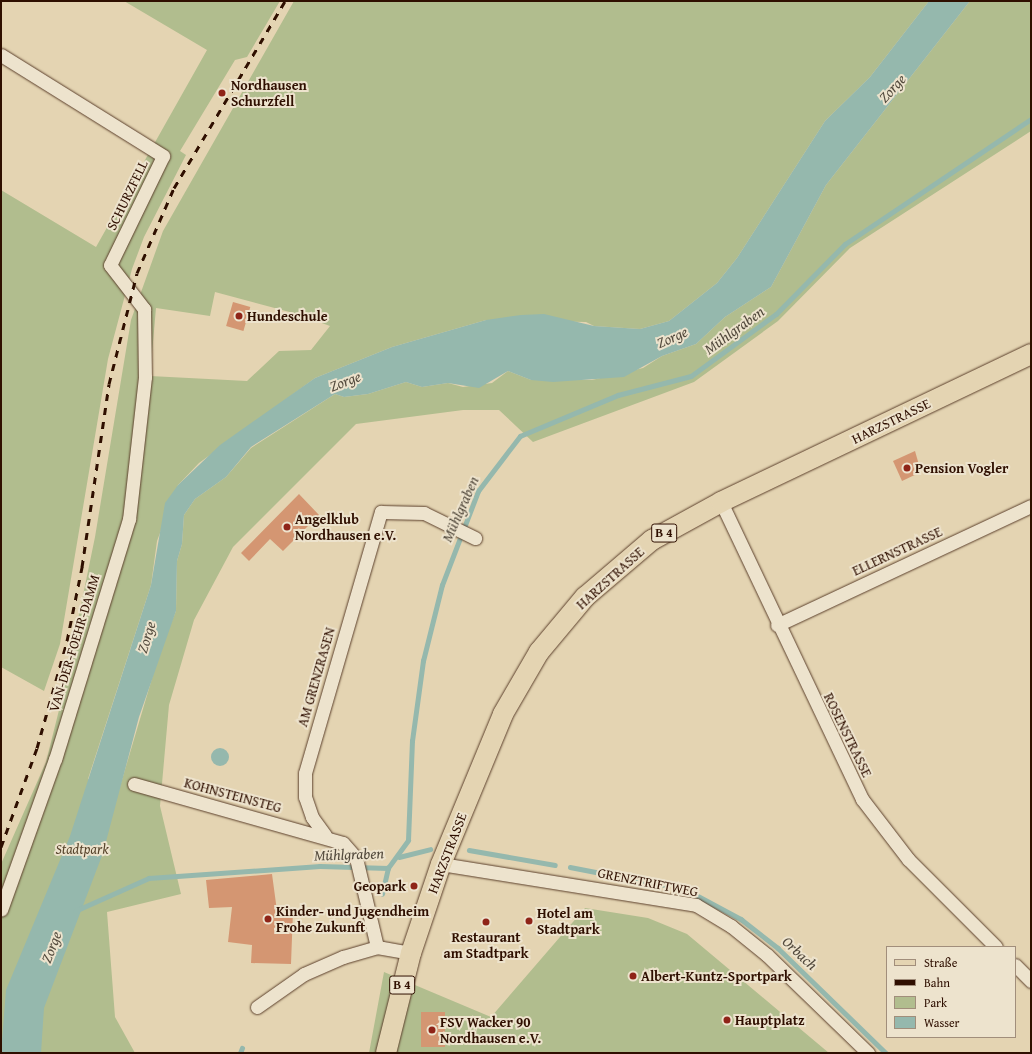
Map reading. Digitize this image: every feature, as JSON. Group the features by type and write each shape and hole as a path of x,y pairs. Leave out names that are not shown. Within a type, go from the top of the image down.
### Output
{"main road":[{"name":"HARZSTRASSE","path":"411,953 441,864 503,714 522,680 559,627 584,598 634,554 721,502 1031,354"},
{"name":"B 4","path":"386,1053 411,953"}],"street":[{"name":"SCHURZFELL","path":"1,55 163,156 110,265 144,309 146,377"},
{"name":"VAN-DER-FOEHR-DAMM","path":"1,910 55,759 129,519 146,377"},
{"name":"ROSENSTRASSE","path":"721,502 777,625 862,799 882,830 995,946"},
{"name":"ELLERNSTRASSE","path":"777,625 1031,506"},
{"name":"AM GRENZRASEN","path":"377,947 356,858 343,843 325,835 312,817 305,797 305,773 381,512 424,513 465,533"},
{"name":"KOHNSTEINSTEG","path":"134,784 325,835"},
{"name":"GRENZTRIFTWEG","path":"441,864 696,905 731,926 767,955 868,1053"},
{"path":"257,1007 304,974 377,947 411,953"},
{"path":"1016,966 1031,981"}],"green space":[{"path":"124,1 280,1 247,57 235,60 180,151 186,155 144,237 132,269 108,359 60,644 44,691 1,667 1,190 96,247 207,50"},
{"name":"Stadtpark","path":"294,1 929,1 870,77 825,121 737,258 717,283 669,321 640,329 594,326 586,322 486,320 392,347 315,378 199,463 178,485 157,541 151,585 88,779 119,790 161,648 176,611 177,561 182,544 184,515 195,499 226,477 251,448 335,394 344,397 368,394 406,382 422,387 448,383 463,387 492,383 508,371 531,380 592,380 643,368 662,356 696,344 725,317 771,287 826,185 970,1 1031,1 1031,131 850,248 778,321 694,382 533,442 499,410 463,410 356,424 233,547 194,620 169,705 160,806 181,894 107,912 115,1017 135,1053 1,1053 1,864 46,762 61,702 95,537 131,320 163,231","holes":["215,292 297,314 330,326 311,350 279,351 247,381 150,376 156,308 210,316"]},
{"name":"Albert-Kuntz-Sportpark","path":"585,908 648,918 687,934 829,1053 369,1053 384,972 491,1017"}],"water":[{"name":"Zorge","path":"929,1 970,1 826,185 771,287 725,317 696,344 662,356 624,377 553,382 531,380 508,371 479,388 448,383 422,387 406,382 368,394 344,397 335,394 251,447 226,477 195,499 184,515 182,544 177,561 176,611 139,717 103,853 44,1008 41,1053 1,1053 6,990 70,836 151,585 165,503 178,485 220,445 315,378 392,347 486,320 521,315 544,314 594,326 640,329 669,321 717,283 737,258 825,121 870,77"},
{"path":"220,748 226,751 229,757 226,763 220,766 214,763 211,757 214,751"}],"building":[{"name":"Hundeschule","path":"233,302 250,307 243,331 226,326"},
{"name":"Pension Vogler","path":"915,451 921,472 902,481 893,461"},
{"name":"Angelklub Nordhausen e.V.","path":"299,494 319,515 283,551 270,539 249,561 241,553"},
{"name":"Kinder- und Jugendheim Frohe Zukunft","path":"272,874 277,911 293,911 291,964 251,963 252,945 228,942 232,907 209,908 206,880"},
{"name":"FSV Wacker 90 Nordhausen e.V.","path":"421,1012 445,1012 445,1047 421,1047"}],"waterway":[{"name":"Mühlgraben","path":"75,911 149,878 320,866 388,868 408,840 412,741 423,661 442,585 478,491 520,436 618,395 691,376 776,314 845,244 1031,119"},
{"name":"Orbach","path":"399,857 430,849"},
{"name":"Orbach","path":"469,850 555,865"},
{"name":"Orbach","path":"570,867 642,881"},
{"path":"382,894 388,868"},
{"name":"Orbach","path":"661,884 665,885"},
{"name":"Orbach","path":"685,889 741,919 778,948 886,1053"},
{"path":"240,1053 242,1048"}],"railway":[{"path":"1,847 37,748 67,641 82,567 109,384 137,273 174,188 285,1"}],"place":[{"name":"Nordhausen Schurzfell","path":"222,93"},
{"name":"Hundeschule","path":"239,316"},
{"name":"Pension Vogler","path":"907,468"},
{"name":"Angelklub Nordhausen e.V.","path":"287,527"},
{"name":"Geopark","path":"414,886"},
{"name":"Kinder- und Jugendheim Frohe Zukunft","path":"268,919"},
{"name":"Hotel am Stadtpark","path":"529,921"},
{"name":"Restaurant am Stadtpark","path":"486,922"},
{"name":"Albert-Kuntz-Sportpark","path":"633,976"},
{"name":"Hauptplatz","path":"727,1020"},
{"name":"FSV Wacker 90 Nordhausen e.V.","path":"432,1030"}]}
